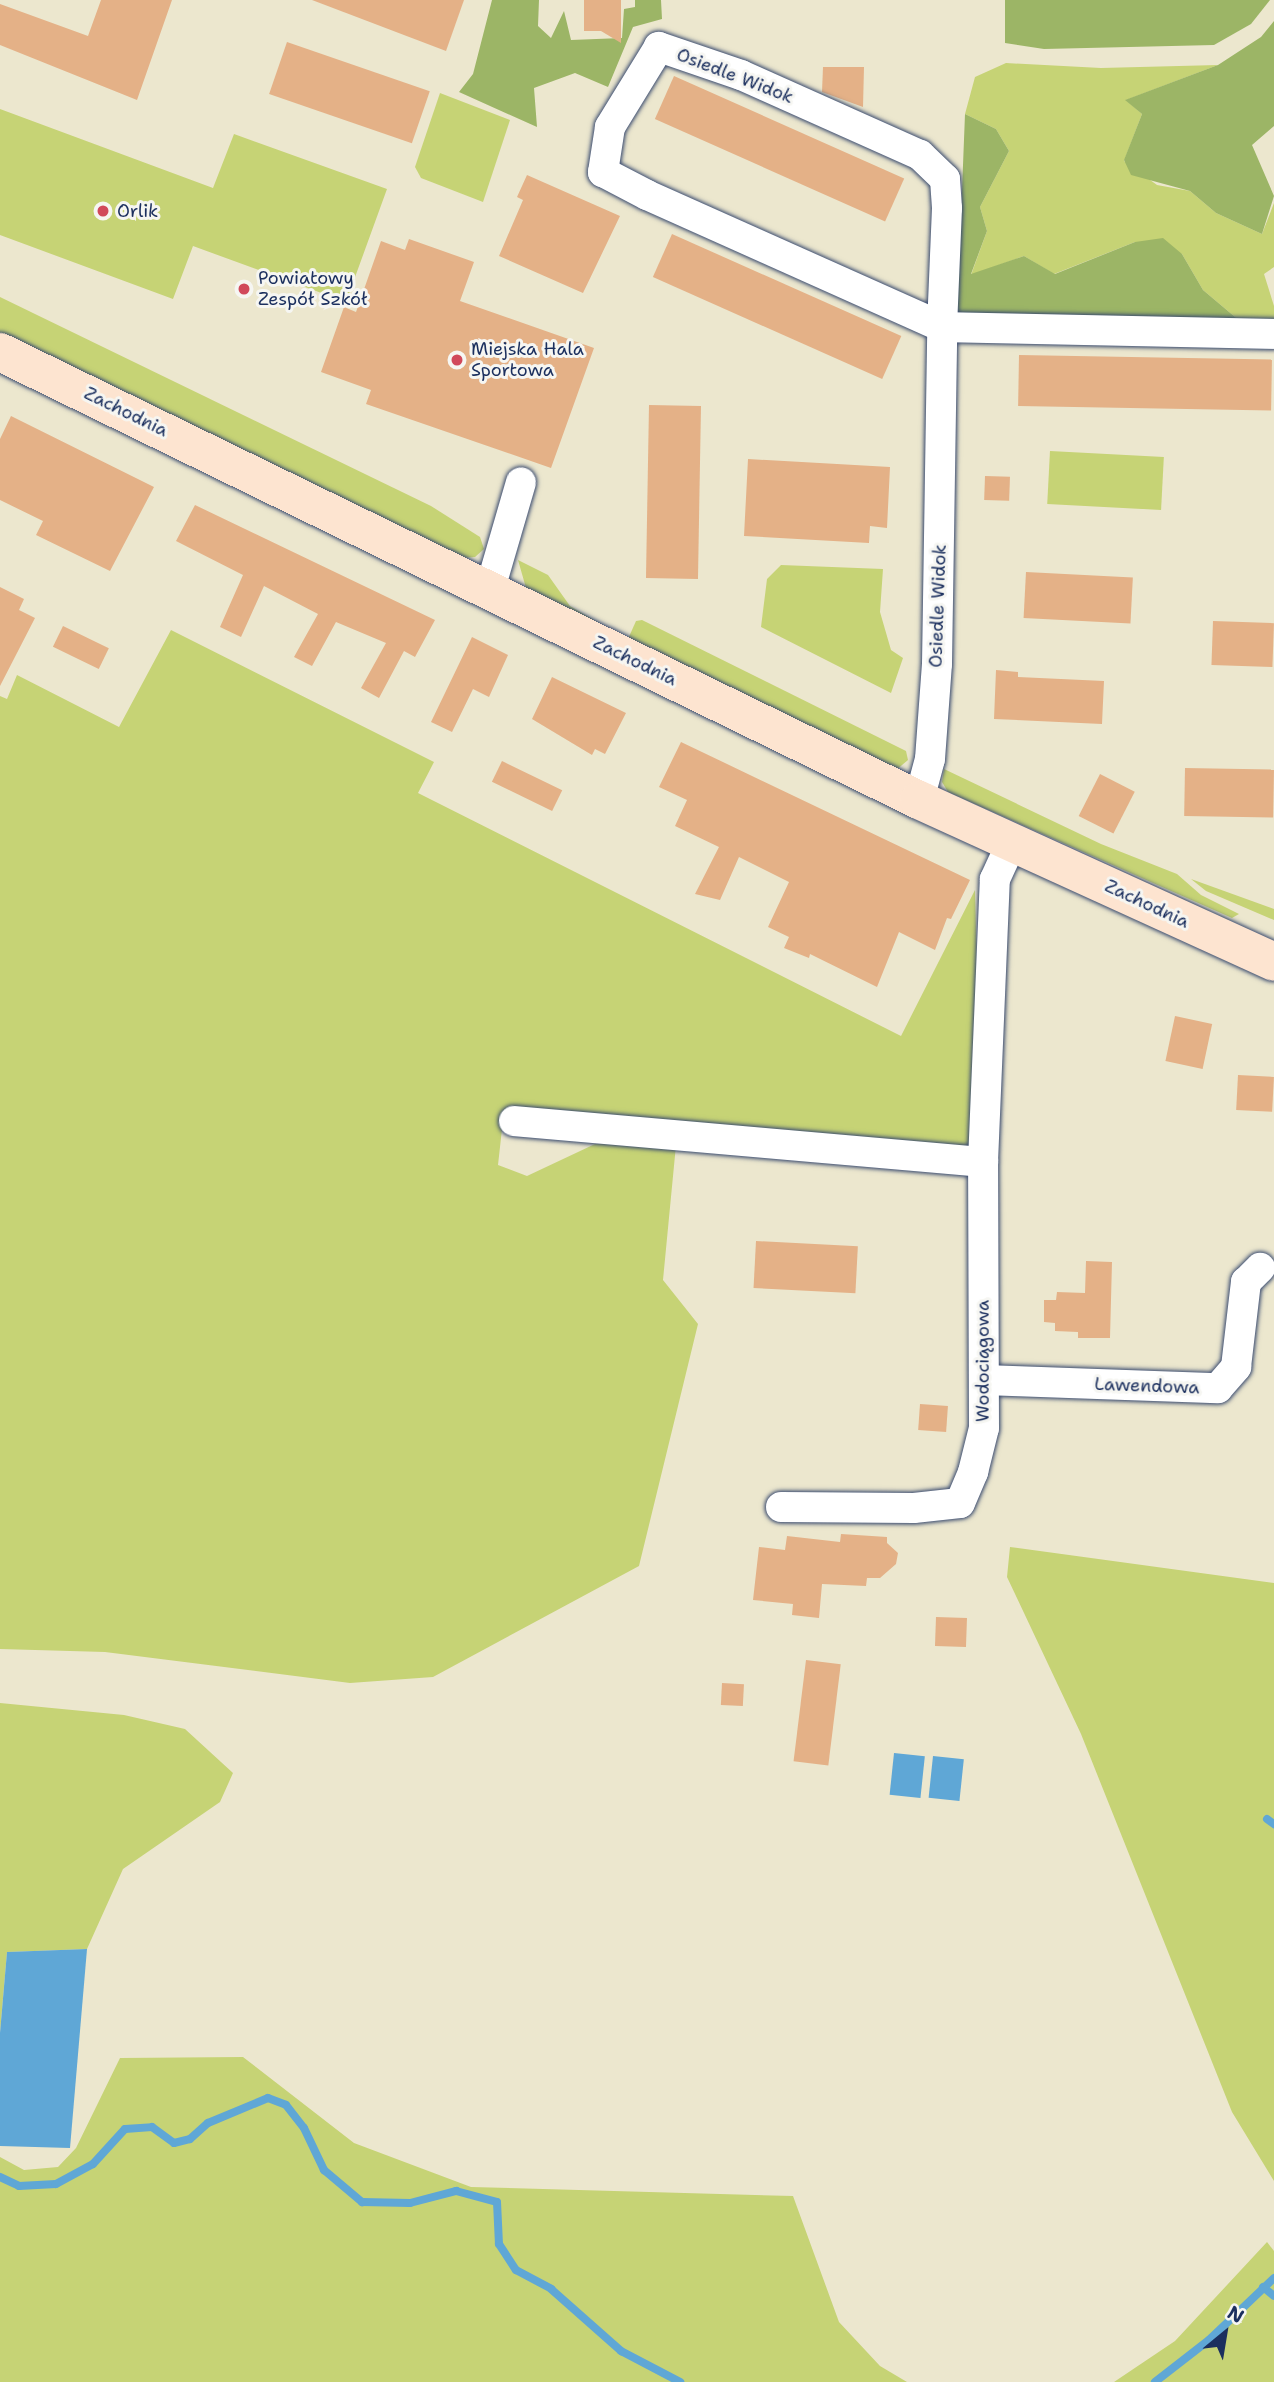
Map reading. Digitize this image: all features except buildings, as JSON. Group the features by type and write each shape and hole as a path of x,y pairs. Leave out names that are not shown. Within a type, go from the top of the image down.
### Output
{"street":[{"name":"Osiedle Widok","path":"919,800 931,755 937,664 942,327 945,178 928,158 741,75 659,47 610,127 603,172 942,327 1274,334"},
{"name":"Zachodnia","path":"0,352 919,800 1274,962"},
{"path":"490,589 521,482"},
{"name":"Wodociągowa","path":"781,1507 914,1508 960,1503 984,1428 983,1162 995,879 1012,842"},
{"path":"514,1121 983,1162"},
{"name":"Lawendowa","path":"984,1380 1218,1388 1236,1367 1246,1282 1260,1268"}],"green space":[{"path":"492,0 539,0 538,26 551,38 564,11 571,40 622,38 624,9 635,7 635,0 661,0 662,19 633,27 608,87 575,73 534,88 537,127 459,92 473,74"},
{"path":"1005,0 1270,0 1251,24 1214,45 1044,49 1005,43"},
{"path":"1274,21 1274,126 1252,145 1274,196 1262,234 1216,213 1190,191 1131,175 1124,160 1142,114 1125,100 1218,65 1261,37"},
{"path":"1006,63 1101,68 1218,65 1126,100 1142,114 1124,161 1157,185 1190,191 1216,213 1262,234 1274,203 1274,267 1264,274 1274,306 1274,323 1241,322 1203,290 1182,254 1135,242 1054,274 1024,256 971,275 987,231 980,207 1009,151 996,129 965,114 975,77"},
{"path":"440,93 510,120 483,202 421,178 415,167"},
{"path":"0,109 213,188 234,134 387,189 346,302 193,246 173,299 0,235"},
{"path":"965,114 996,129 1009,151 980,207 987,231 971,274 1024,256 1055,274 1135,242 1163,238 1182,254 1203,290 1241,322 957,318"},
{"path":"0,297 431,506 480,537 484,549 475,557 462,558 0,336"},
{"path":"1050,451 1164,457 1161,510 1047,504"},
{"path":"518,560 548,575 570,606 608,628 526,588"},
{"path":"781,565 883,569 880,612 891,650 903,658 891,693 761,627 767,579"},
{"path":"642,620 906,751 908,760 895,771 628,639 636,621"},
{"path":"171,630 434,762 418,793 901,1036 975,890 981,1128 967,1150 502,1129 498,1165 527,1176 595,1144 644,1140 676,1145 663,1280 698,1324 639,1566 433,1677 350,1683 105,1652 0,1649 0,696 7,699 17,675 119,727"},
{"path":"944,769 1101,844 1177,874 1201,895 1239,914 1232,918 948,792 942,782"},
{"path":"1191,879 1274,909 1274,920 1206,891"},
{"path":"1010,1547 1274,1583 1274,2181 1232,2112 1081,1734 1007,1577"},
{"path":"0,1703 124,1715 185,1729 233,1773 220,1802 123,1869 87,1949 7,1952 0,2033"},
{"path":"243,2057 354,2143 471,2187 793,2196 839,2322 880,2366 907,2382 0,2382 0,2157 24,2170 58,2167 76,2148 120,2058"},
{"path":"1267,2242 1274,2251 1274,2382 1114,2382 1175,2341"}],"water":[{"path":"894,1753 925,1756 920,1798 890,1795"},
{"path":"933,1756 964,1759 959,1801 929,1798"},
{"path":"87,1949 70,2148 0,2146 0,2033 7,1952"}],"waterway":[{"path":"1267,1819 1274,1824"},
{"path":"0,2177 19,2186 56,2184 93,2164 125,2129 152,2127 174,2143 190,2139 208,2123 268,2098 286,2105 304,2128 324,2170 362,2202 410,2203 456,2191 497,2202 499,2244 516,2270 551,2289 621,2351 680,2382"},
{"path":"1155,2382 1209,2340 1274,2278"},
{"path":"1263,2287 1274,2296"}],"place":[{"name":"Orlik","path":"103,211"},
{"name":"Powiatowy Zespół Szkół","path":"244,289"},
{"name":"Miejska Hala Sportowa","path":"457,360"}]}
